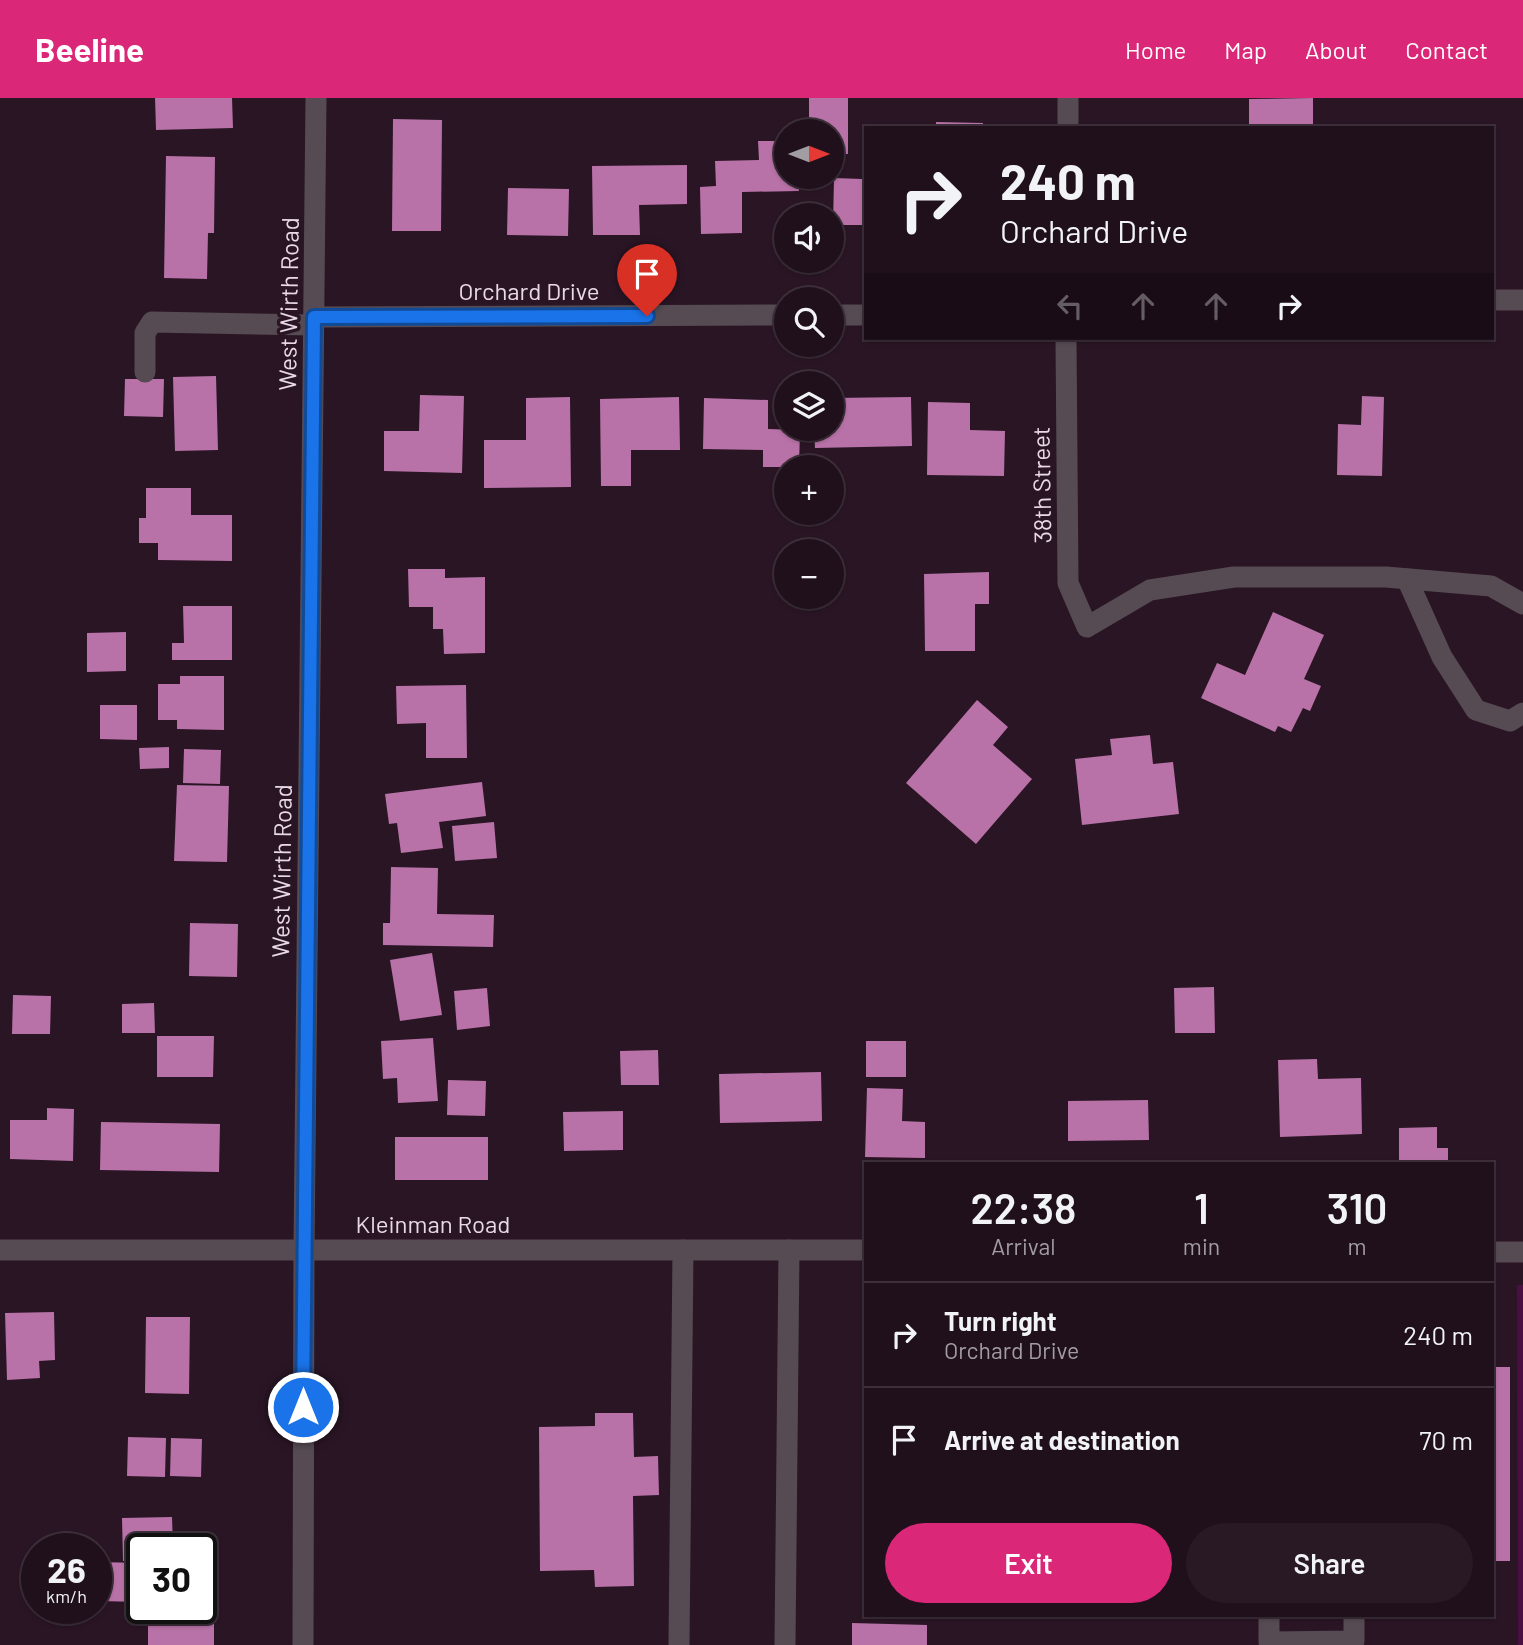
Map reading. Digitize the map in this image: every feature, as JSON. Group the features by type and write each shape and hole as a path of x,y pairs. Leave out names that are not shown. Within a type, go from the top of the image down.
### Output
{"street":[{"name":"West Wirth Road","path":"303,1645 304,1249 316,98"},
{"path":"1068,98 1068,126"},
{"path":"1494,300 1523,300"},
{"name":"Orchard Drive","path":"145,372 145,333 152,322 774,315"},
{"path":"844,315 864,315"},
{"name":"38th Street","path":"1066,340 1069,583 1087,627 1150,590 1234,577 1407,579"},
{"path":"1523,604 1491,586 1407,579 1443,657 1476,710 1510,721 1523,713"},
{"name":"Kleinman Road","path":"0,1250 864,1250"},
{"path":"679,1645 683,1250"},
{"path":"785,1645 789,1250"},
{"path":"1494,1252 1523,1252"},
{"path":"1269,1617 1269,1642 1354,1642 1354,1617"}],"shaded area":[{"path":"1517,1285 1523,1285 1523,1645 1518,1645"}],"building":[{"path":"155,98 232,98 233,128 156,130"},
{"path":"809,98 848,98 848,154 844,154 844,119 809,119"},
{"path":"1313,98 1313,126 1249,126 1249,99"},
{"path":"393,119 442,120 441,231 392,231"},
{"path":"936,122 983,123 983,126 936,126"},
{"path":"758,141 774,141 774,189 799,191 742,192 742,233 701,234 700,187 716,186 715,161 759,160"},
{"path":"166,156 215,157 214,233 208,233 207,279 164,278"},
{"path":"864,163 864,225 844,225 844,203 833,203 834,189 844,189 844,178 862,179"},
{"path":"687,165 687,204 639,205 640,235 593,235 592,166"},
{"path":"508,188 569,189 568,236 507,235"},
{"path":"216,376 218,450 175,451 173,377"},
{"path":"125,379 164,379 163,417 124,416"},
{"path":"420,395 464,396 462,473 384,471 384,431 419,431"},
{"path":"1362,396 1384,397 1382,476 1337,475 1338,424 1361,425"},
{"path":"570,397 571,487 484,488 484,440 526,440 526,398"},
{"path":"679,397 680,450 631,450 631,486 601,486 600,399"},
{"path":"911,397 912,446 815,448 815,441 844,441 844,398"},
{"path":"704,398 768,400 768,429 774,429 774,441 800,441 799,455 774,455 774,467 763,467 763,450 703,449"},
{"path":"928,402 970,403 970,430 1005,431 1004,476 927,475"},
{"path":"146,488 191,488 191,515 232,515 232,561 158,560 158,543 139,543 139,518 146,518"},
{"path":"408,569 445,569 445,578 485,577 485,653 444,654 443,629 433,629 433,607 409,607"},
{"path":"989,572 989,604 975,604 975,651 925,651 924,574"},
{"path":"183,606 232,606 232,660 172,660 172,643 184,643"},
{"path":"1273,612 1324,635 1304,679 1321,686 1310,711 1303,708 1291,732 1278,726 1275,732 1201,698 1217,663 1245,675"},
{"path":"126,632 126,671 87,672 87,633"},
{"path":"180,676 224,676 224,730 177,729 177,720 158,720 158,684 180,684"},
{"path":"466,685 467,758 426,758 426,723 397,724 396,686"},
{"path":"977,700 1008,727 993,745 1032,779 976,844 906,783"},
{"path":"100,705 137,705 137,740 100,739"},
{"path":"1150,735 1153,764 1173,762 1179,814 1082,825 1075,759 1112,755 1110,739"},
{"path":"169,747 169,768 140,769 139,748"},
{"path":"184,749 221,750 220,784 183,783"},
{"path":"482,782 486,816 439,822 443,848 401,853 397,823 389,824 385,794"},
{"path":"177,785 229,786 227,862 174,861"},
{"path":"494,822 497,858 455,861 452,826"},
{"path":"391,867 438,868 437,914 494,915 493,947 383,945 383,923 390,923"},
{"path":"190,923 238,924 237,977 189,976"},
{"path":"432,953 442,1015 400,1021 390,960"},
{"path":"1214,987 1215,1033 1175,1033 1174,988"},
{"path":"487,988 490,1026 457,1030 454,991"},
{"path":"13,995 51,996 50,1034 12,1034"},
{"path":"154,1003 155,1033 122,1033 122,1004"},
{"path":"157,1036 214,1036 213,1077 157,1077"},
{"path":"433,1038 438,1101 398,1103 397,1078 383,1079 381,1041"},
{"path":"866,1041 906,1041 906,1077 866,1077"},
{"path":"658,1050 659,1085 621,1085 620,1051"},
{"path":"1317,1059 1318,1079 1361,1078 1362,1134 1280,1137 1278,1060"},
{"path":"821,1072 822,1121 720,1123 719,1074"},
{"path":"448,1080 486,1081 485,1116 447,1115"},
{"path":"867,1088 903,1089 902,1121 925,1122 925,1158 865,1157"},
{"path":"1148,1100 1149,1140 1068,1141 1068,1101"},
{"path":"47,1108 74,1109 73,1161 10,1159 10,1120 47,1120"},
{"path":"623,1111 623,1150 564,1151 563,1112"},
{"path":"101,1122 220,1124 219,1172 100,1170"},
{"path":"1437,1127 1437,1148 1448,1148 1448,1162 1399,1162 1399,1128"},
{"path":"395,1137 488,1137 488,1180 395,1180"},
{"path":"54,1312 55,1360 39,1361 40,1378 7,1380 5,1313"},
{"path":"146,1317 190,1317 189,1394 145,1393"},
{"path":"1494,1367 1510,1367 1510,1561 1494,1561"},
{"path":"595,1413 633,1413 634,1457 658,1456 659,1495 633,1496 634,1586 595,1587 594,1570 540,1571 539,1427 595,1426"},
{"path":"128,1437 166,1438 165,1477 127,1476"},
{"path":"171,1438 202,1439 201,1477 170,1476"},
{"path":"172,1517 173,1533 126,1533 126,1561 123,1561 122,1518"},
{"path":"112,1562 126,1563 126,1602 112,1601"},
{"path":"852,1623 927,1625 927,1645 852,1645"},
{"path":"148,1624 214,1624 214,1645 148,1645"}],"route":[{"path":"303,1407 314,317 647,316"}]}
